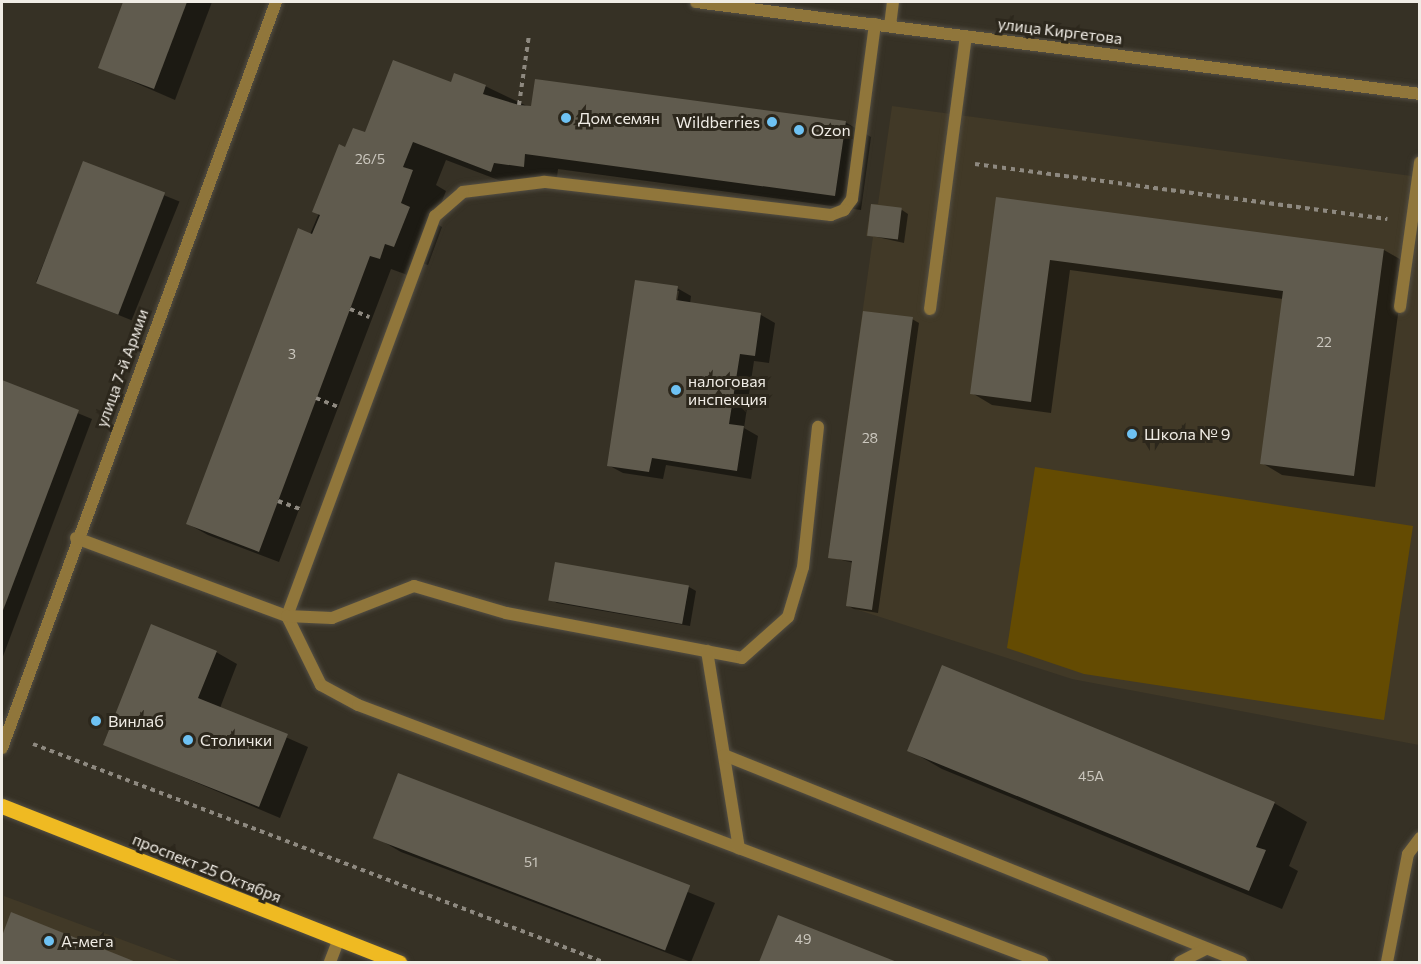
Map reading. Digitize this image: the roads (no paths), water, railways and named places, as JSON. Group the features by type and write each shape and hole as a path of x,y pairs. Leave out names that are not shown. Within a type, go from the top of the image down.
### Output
{"main road":[{"name":"проспект 25 Октября","path":"2,806 399,963"}],"street":[{"name":"улица 7-й Армии","path":"2,748 76,538 276,2"},
{"name":"улица Киргетова","path":"696,2 1419,94"},
{"path":"890,26 892,2"},
{"path":"875,24 852,198 844,210 831,215 544,182 464,192 435,216 287,616 321,685 358,705 1042,963"},
{"path":"930,309 966,36"},
{"path":"1400,307 1419,162"},
{"path":"76,538 287,616 332,618 414,586 506,613 742,658 788,617 803,567 818,427"},
{"path":"706,651 738,848"},
{"path":"724,755 1241,963"},
{"path":"1387,963 1408,854 1419,838"},
{"path":"330,963 339,939"},
{"path":"1180,963 1206,948"}],"place":[{"name":"Дом семян","path":"566,118"},
{"name":"Wildberries","path":"772,122"},
{"name":"Ozon","path":"799,130"},
{"name":"налоговая инспекция","path":"676,390"},
{"name":"Школа № 9","path":"1132,434"},
{"name":"Винлаб","path":"96,721"},
{"name":"Столички","path":"188,740"},
{"name":"А-мега","path":"49,941"}]}
